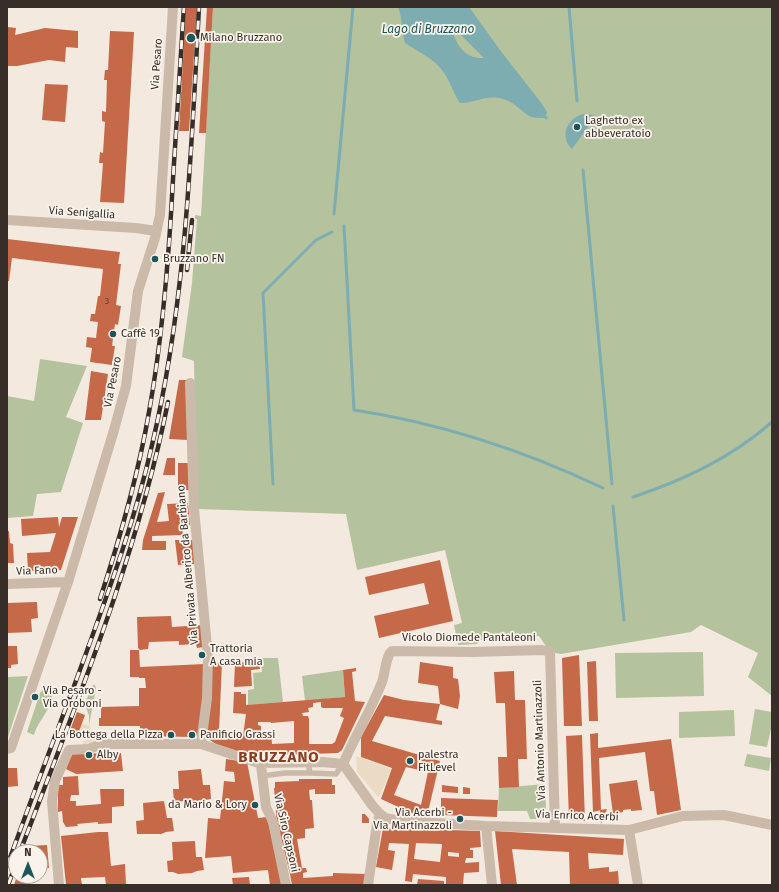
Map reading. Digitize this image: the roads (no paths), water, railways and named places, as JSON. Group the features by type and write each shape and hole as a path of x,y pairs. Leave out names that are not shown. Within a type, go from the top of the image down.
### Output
{"street":[{"name":"Via Pesaro","path":"9,748 68,582 126,386 138,291 160,215 173,7"},
{"name":"Via Senigallia","path":"7,220 136,228 156,231"},
{"name":"Via Privata Alberico da Barbiano","path":"190,383 194,509 208,657 207,698 201,744"},
{"name":"Via Fano","path":"7,584 68,582"},
{"name":"Vicolo Diomede Pantaleoni","path":"342,764 380,686 386,670 388,655 392,651 473,652 542,650 550,652"},
{"name":"Via Antonio Martinazzoli","path":"550,652 555,828"},
{"path":"59,885 52,800 56,781 69,750 89,749 102,744 201,744 259,763 333,762 342,764 380,814 377,824 368,885"},
{"name":"Via Siro Capsoni","path":"259,763 261,765 266,808 273,822 286,885"},
{"name":"Via Enrico Acerbi","path":"380,814 385,818 401,821 486,826 629,830 683,816 724,815 772,826"},
{"path":"486,826 492,885"},
{"path":"629,830 638,885"}],"lane":[{"path":"308,762 310,773"},
{"path":"262,776 285,773 336,774 342,764"}],"water":[{"name":"Lago di Bruzzano","path":"398,7 469,7 542,104 547,112 546,116 548,118 546,120 545,118 531,117 517,106 503,99 486,98 460,103 442,70 430,58 405,43","holes":["453,33 459,33 484,58 473,57 464,52"]},
{"path":"583,114 593,115 595,117 572,149 566,139 567,128 573,119"}],"waterway":[{"path":"334,214 353,7"},
{"path":"569,7 577,101"},
{"path":"583,170 612,484"},
{"path":"344,226 354,410 418,422 482,440 513,450 603,488"},
{"path":"273,484 263,293 316,240 332,232"},
{"path":"633,497 706,467 740,447 772,422"},
{"path":"613,506 624,620"}],"railway":[{"path":"100,599 115,553 134,483 145,436 154,383 165,296 170,237 184,7"},
{"path":"7,866 77,678 128,534 152,445 173,337 180,282 190,172 199,7"},
{"path":"187,270 192,220"},
{"path":"23,844 83,685 122,573 140,517 168,402"}],"place":[{"name":"Milano Bruzzano","path":"191,38"},
{"name":"Laghetto ex abbeveratoio","path":"577,127"},
{"name":"Bruzzano FN","path":"155,259"},
{"name":"Caffè 19","path":"113,334"},
{"name":"Trattoria A casa mia","path":"202,655"},
{"name":"Via Pesaro - Via Oroboni","path":"35,697"},
{"name":"La Bottega della Pizza","path":"171,735"},
{"name":"Panificio Grassi","path":"192,735"},
{"name":"Alby","path":"89,755"},
{"name":"palestra FitLevel","path":"410,761"},
{"name":"da Mario & Lory","path":"255,805"},
{"name":"Via Acerbi - Via Martinazzoli","path":"460,819"}],"district":[{"name":"BRUZZANO","path":"279,758"}]}
